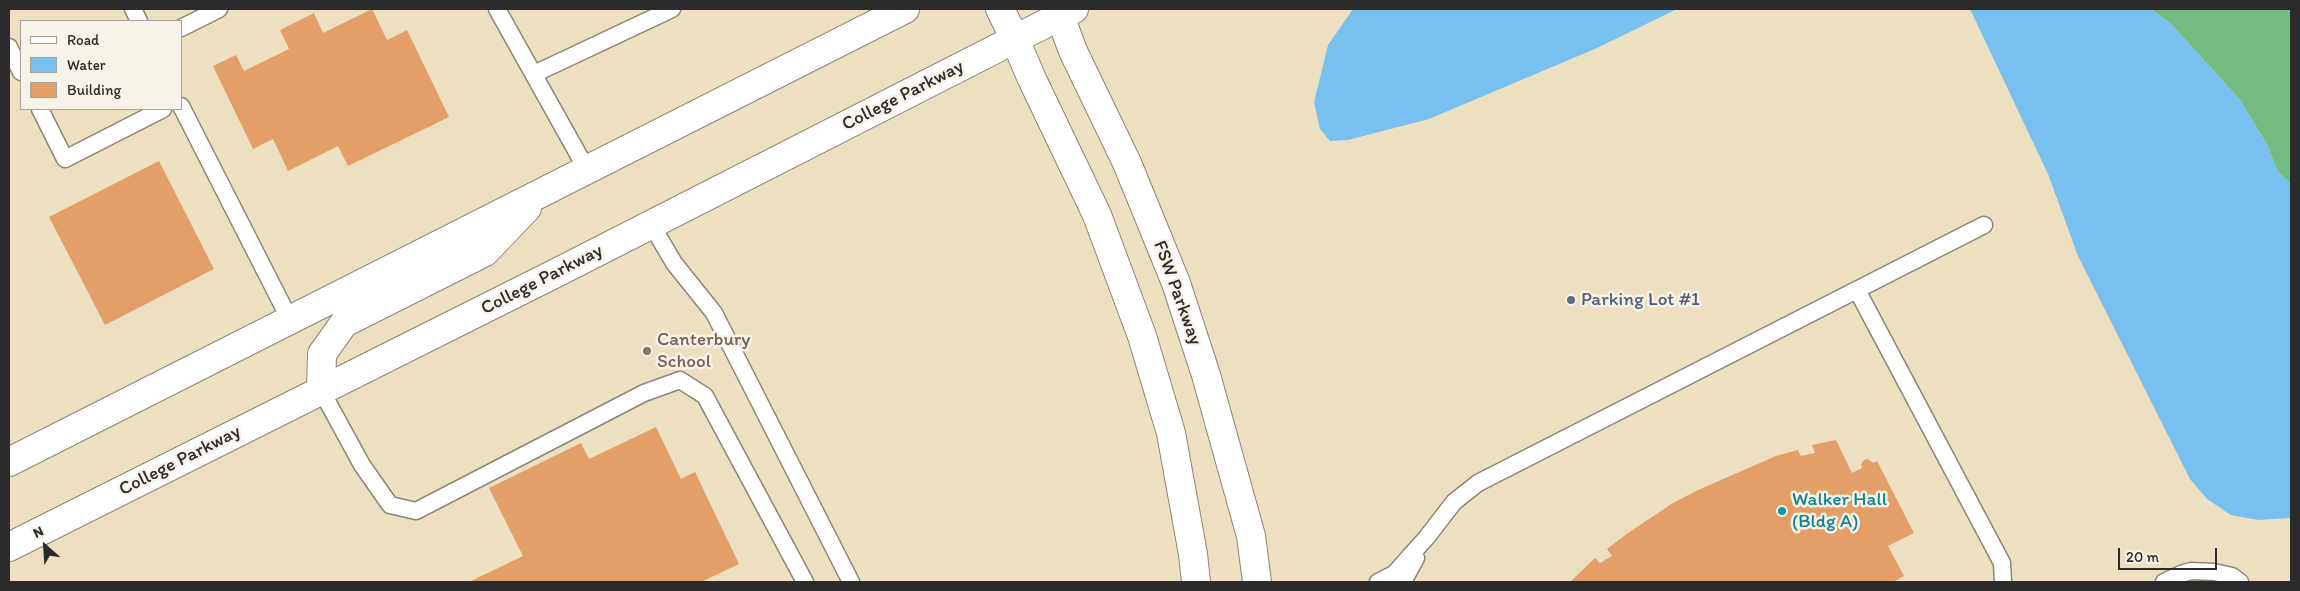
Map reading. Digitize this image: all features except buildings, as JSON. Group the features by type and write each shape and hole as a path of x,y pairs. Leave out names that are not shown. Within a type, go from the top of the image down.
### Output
{"main road":[{"path":"9,462 905,9"},
{"path":"1000,9 1015,39 1030,77 1097,215 1142,336 1171,433 1193,554 1196,582"},
{"name":"College Parkway","path":"9,547 651,224 1015,39 1064,11"},
{"name":"FSW Parkway","path":"1064,11 1073,51 1126,163 1176,283 1206,375 1251,536 1257,582"},
{"path":"321,390 322,354 344,323 485,252 542,193"}],"lane":[{"path":"182,28 219,9"},
{"path":"497,9 587,170"},
{"path":"534,74 672,9"},
{"path":"9,47 20,70"},
{"path":"182,108 290,320"},
{"path":"40,110 65,159 161,110"},
{"path":"651,224 674,263 714,313 851,582"},
{"path":"1378,582 1394,574 1427,537 1454,502 1478,483 1984,225"},
{"path":"1857,290 2002,563 2003,582"},
{"path":"321,390 362,465 390,505 416,511 644,393 680,380 705,396 805,582"},
{"path":"1404,582 1427,537"},
{"path":"2164,582 2191,571 2214,572 2232,576 2240,582"}],"green space":[{"path":"2151,9 2291,9 2291,184 2278,172 2266,143 2240,100 2171,24"}],"water":[{"path":"1353,9 1677,9 1597,48 1429,119 1348,140 1330,141 1320,129 1314,102 1328,45"},
{"path":"1970,9 2151,9 2171,24 2240,100 2266,143 2278,172 2291,184 2291,518 2258,520 2231,515 2207,499 2190,479 2078,256 2048,174"}],"place":[{"name":"Parking Lot #1","path":"1571,300"},
{"name":"Canterbury School","path":"647,351"},
{"name":"Walker Hall (Bldg A)","path":"1782,511"}]}
